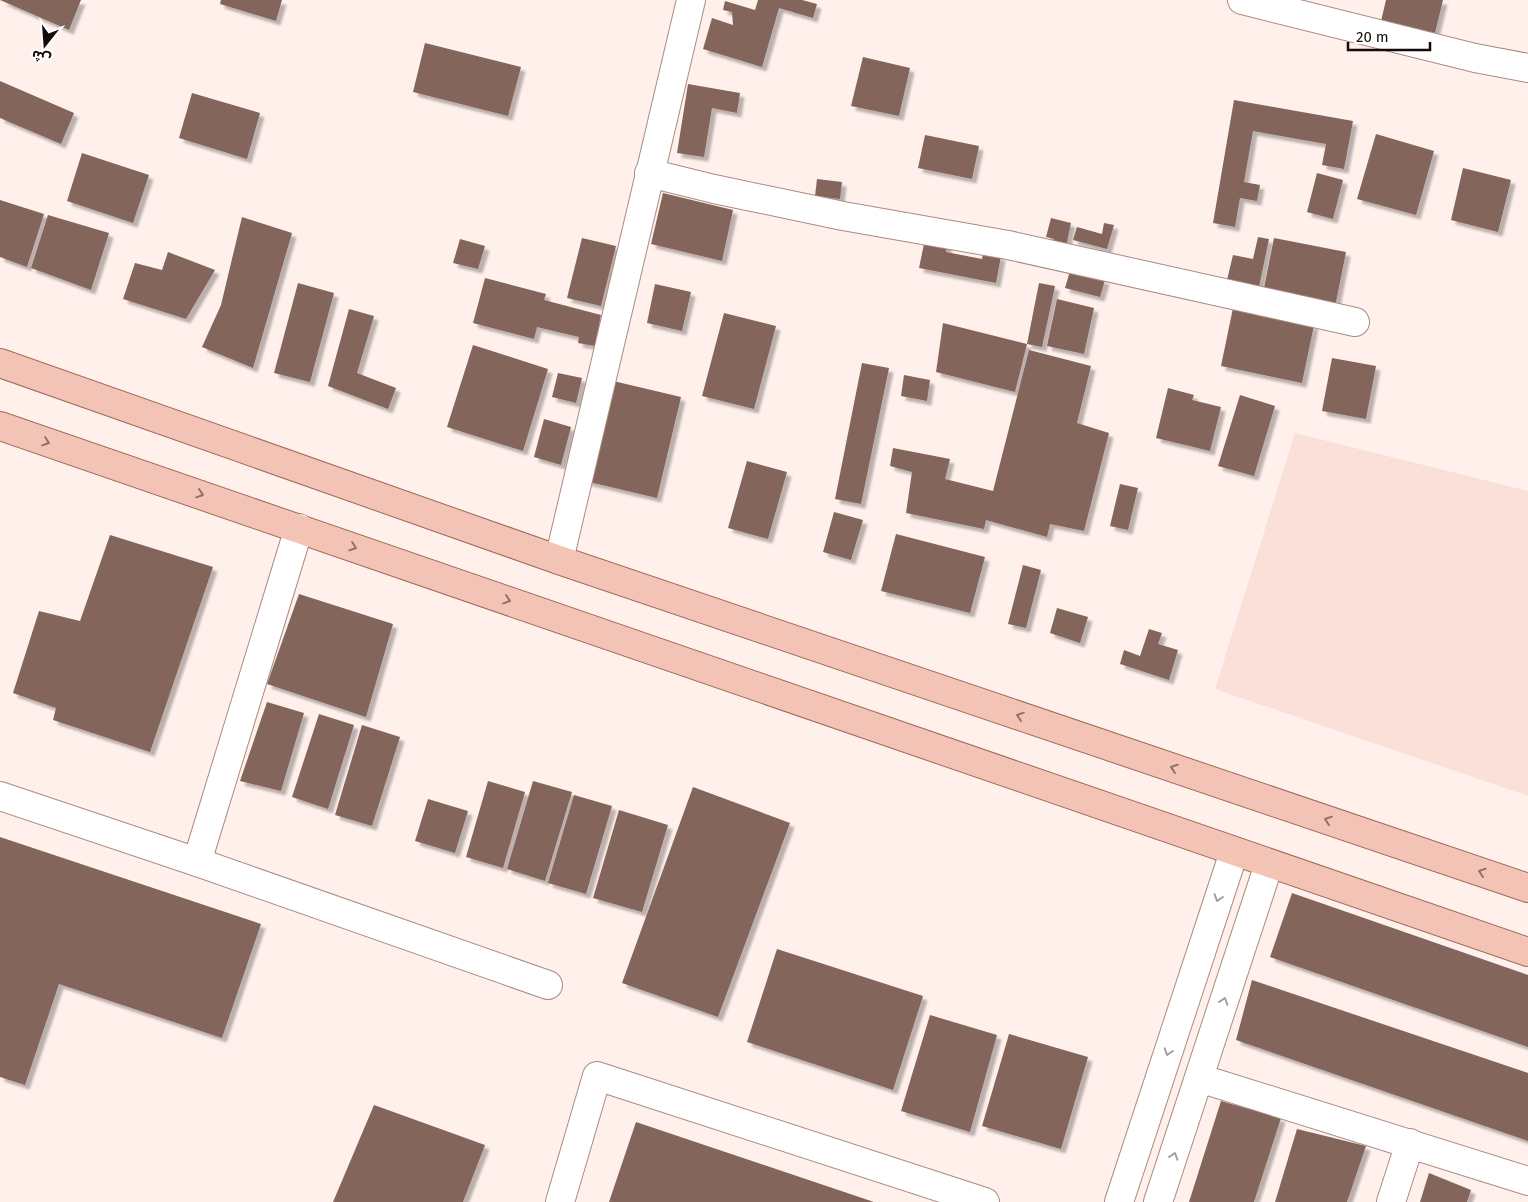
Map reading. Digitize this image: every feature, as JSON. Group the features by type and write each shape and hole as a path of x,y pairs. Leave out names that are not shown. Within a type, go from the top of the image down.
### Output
{"main road":[{"path":"0,363 559,560 1528,888"},
{"path":"0,426 1528,952"}],"street":[{"path":"559,560 691,0"},
{"path":"1242,0 1465,55 1528,68"},
{"path":"649,173 714,189 834,214 1008,245 1355,322"},
{"path":"197,862 299,528"},
{"path":"0,796 197,862 548,985"},
{"path":"1119,1202 1234,852"},
{"path":"1158,1202 1270,864"},
{"path":"560,1202 597,1076 985,1202"},
{"path":"1199,1078 1528,1181"},
{"path":"1391,1202 1410,1143"}],"shaded area":[{"path":"1295,433 1528,491 1528,796 1215,689"}],"building":[{"path":"0,0 81,0 69,30"},
{"path":"221,0 282,0 276,21 220,4"},
{"path":"758,0 802,0 817,4 813,18 779,8 762,67 703,49 712,18 733,25 732,12 723,10 725,1 755,10"},
{"path":"1386,0 1443,0 1435,33 1381,21"},
{"path":"425,43 521,67 508,116 413,92"},
{"path":"863,57 910,68 899,116 851,106"},
{"path":"0,81 74,113 61,144 0,118"},
{"path":"688,84 740,93 737,113 712,108 704,157 677,153"},
{"path":"192,93 260,113 247,159 179,138"},
{"path":"1234,100 1353,121 1344,169 1322,165 1326,144 1253,131 1244,182 1260,185 1257,201 1240,198 1235,227 1213,223"},
{"path":"1376,134 1434,151 1416,215 1357,199"},
{"path":"925,135 979,146 972,179 918,168"},
{"path":"82,153 149,175 133,223 67,201"},
{"path":"1463,168 1511,180 1498,232 1451,220"},
{"path":"1317,173 1343,180 1333,219 1307,212"},
{"path":"817,179 842,182 840,199 815,196"},
{"path":"663,193 733,210 722,261 651,244"},
{"path":"0,200 44,214 27,267 0,257"},
{"path":"48,215 109,233 91,290 31,268"},
{"path":"242,217 292,233 253,368 202,347 221,305"},
{"path":"1051,218 1071,223 1066,247 1053,244 1054,239 1046,237"},
{"path":"1104,223 1114,225 1107,249 1073,240 1077,227 1102,234"},
{"path":"1258,237 1269,239 1259,287 1227,280 1233,255 1253,259"},
{"path":"582,238 616,246 601,306 567,298"},
{"path":"1274,238 1346,252 1335,307 1263,293"},
{"path":"460,239 485,246 478,269 453,263"},
{"path":"925,239 948,243 946,252 982,259 983,253 1001,256 996,283 919,268"},
{"path":"168,252 215,270 186,319 123,299 135,263 162,270"},
{"path":"1070,271 1105,280 1100,297 1065,288"},
{"path":"485,278 546,294 544,300 601,315 595,346 578,343 579,337 537,327 534,339 473,323"},
{"path":"298,283 334,293 310,382 274,373"},
{"path":"1039,283 1055,286 1042,347 1027,344"},
{"path":"655,284 691,292 682,331 647,323"},
{"path":"1057,299 1094,308 1084,354 1047,346"},
{"path":"1233,308 1314,325 1302,383 1221,366"},
{"path":"349,309 374,316 357,373 396,388 388,409 328,386"},
{"path":"724,313 776,326 754,409 702,396"},
{"path":"943,323 1027,344 1015,392 936,372"},
{"path":"473,345 548,369 523,451 447,427"},
{"path":"1029,350 1091,366 1077,423 1109,433 1084,531 1050,524 1047,537 986,520 984,529 906,513 912,472 890,466 893,448 950,459 945,479 993,491"},
{"path":"1332,358 1376,366 1366,419 1322,411"},
{"path":"862,363 889,368 861,504 835,499"},
{"path":"558,373 582,378 576,403 552,397"},
{"path":"904,375 930,380 927,401 901,396"},
{"path":"609,380 681,397 657,498 585,481"},
{"path":"1168,388 1194,395 1192,400 1221,407 1210,451 1156,438"},
{"path":"1240,395 1275,406 1254,476 1218,466"},
{"path":"544,419 571,427 561,465 534,457"},
{"path":"747,461 787,472 768,539 728,528"},
{"path":"1120,484 1138,488 1128,530 1110,526"},
{"path":"834,512 863,520 851,560 823,552"},
{"path":"896,534 985,557 970,613 881,591"},
{"path":"110,535 213,567 150,752 53,720 56,708 13,693 39,611 80,621"},
{"path":"1023,565 1041,570 1026,628 1008,624"},
{"path":"299,594 393,624 366,717 267,684"},
{"path":"1057,608 1088,617 1080,643 1050,633"},
{"path":"1149,629 1162,633 1158,644 1178,650 1169,680 1120,664 1124,650 1140,656"},
{"path":"267,702 304,713 281,791 240,781"},
{"path":"319,714 354,725 328,809 292,797"},
{"path":"362,725 400,737 372,826 335,815"},
{"path":"488,781 525,792 503,868 466,857"},
{"path":"533,781 572,792 545,881 507,869"},
{"path":"693,787 790,823 718,1017 622,983"},
{"path":"574,795 612,806 586,894 548,883"},
{"path":"428,799 468,811 455,853 415,841"},
{"path":"619,810 668,825 642,912 593,898"},
{"path":"0,837 261,924 222,1038 59,984 25,1085 0,1077"},
{"path":"1292,893 1528,975 1528,1047 1270,957"},
{"path":"777,949 923,996 893,1090 747,1042"},
{"path":"1252,980 1528,1073 1528,1141 1236,1040"},
{"path":"930,1015 997,1035 970,1132 901,1111"},
{"path":"1009,1034 1088,1057 1061,1149 982,1126"},
{"path":"1221,1101 1281,1118 1254,1202 1189,1202"},
{"path":"374,1105 485,1145 463,1202 333,1202"},
{"path":"636,1122 874,1202 609,1202"},
{"path":"1297,1129 1366,1146 1347,1202 1275,1202"},
{"path":"1429,1173 1471,1190 1467,1202 1420,1202"}]}
